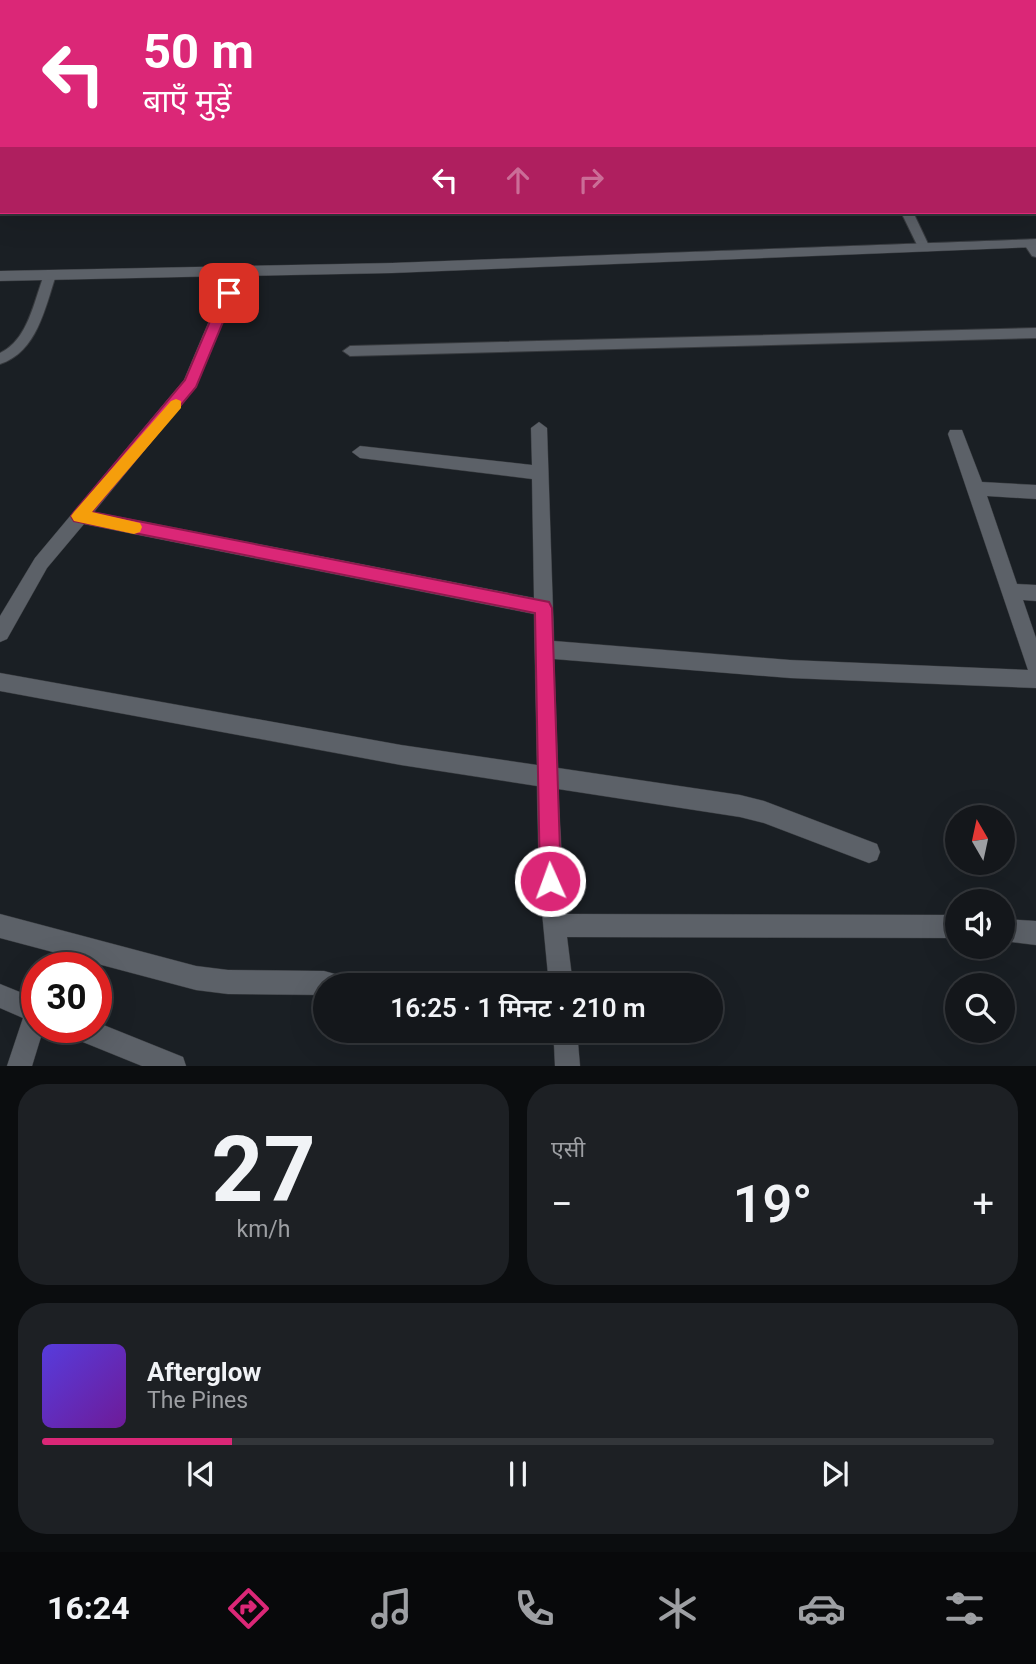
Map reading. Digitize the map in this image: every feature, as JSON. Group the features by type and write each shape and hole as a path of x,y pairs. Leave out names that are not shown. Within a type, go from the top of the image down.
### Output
{"street":[{"path":"0,276 237,271 923,248 1034,247"},
{"path":"0,633 41,563 191,383 237,271"},
{"path":"539,428 550,881 560,973"},
{"path":"956,434 977,488 1009,591 1036,665"},
{"path":"360,452 540,473"},
{"path":"977,488 1036,492"},
{"path":"79,516 543,608"},
{"path":"1009,591 1036,593"},
{"path":"545,649 800,670 1036,678"},
{"path":"0,682 401,755 740,806 764,812 869,852"},
{"path":"555,925 945,927"},
{"path":"0,926 196,978 228,982 313,983"},
{"path":"1015,931 1036,933"},
{"path":"0,996 21,1005"},
{"path":"112,1041 174,1066"},
{"path":"19,1066 27,1043"},
{"path":"562,1043 568,1066"}],"lane":[{"path":"907,214 923,248"},
{"path":"0,359 12,356 21,346 50,275"},
{"path":"349,351 1036,332"}],"slow traffic":[{"path":"134,527 79,516 176,405"}],"route":[{"path":"229,293 191,383 79,516 543,608 550,881"}]}
